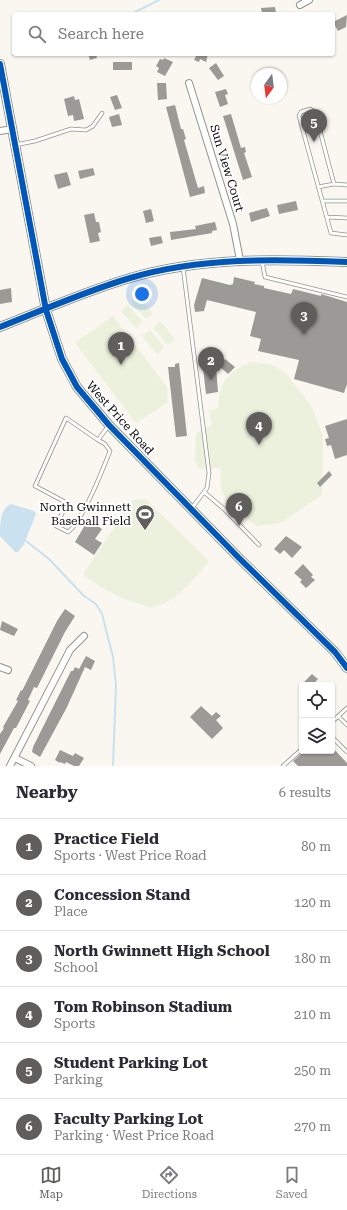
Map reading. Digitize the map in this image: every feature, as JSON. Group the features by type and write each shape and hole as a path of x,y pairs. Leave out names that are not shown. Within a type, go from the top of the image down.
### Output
{"street":[{"path":"300,5 309,0"},
{"name":"West Price Road","path":"0,64 46,310 62,359 77,387 108,425 309,625 335,652 347,668"},
{"name":"Sun View Court","path":"189,83 233,224 240,260"},
{"path":"0,131 12,129"},
{"path":"0,327 131,278 183,267 240,260 262,259 347,262"},
{"path":"10,766 70,650 84,636"},
{"path":"0,667 8,670"},
{"path":"15,758 31,766"}],"lane":[{"path":"334,184 315,112 310,109 301,112 299,116 331,233 347,235"},
{"path":"16,145 35,141 70,129 86,130 93,126 102,113"},
{"path":"318,186 334,184 347,185"},
{"path":"322,201 347,201"},
{"path":"327,217 347,218"},
{"path":"262,259 265,277 347,297"},
{"path":"183,267 209,473 208,488 191,509"},
{"path":"66,418 98,440 105,444 110,451 85,507 73,529 68,532 56,526 67,502 35,486 66,418"},
{"path":"98,440 108,425"},
{"path":"204,492 224,509 259,545"},
{"path":"335,719 347,708"},
{"path":"338,716 347,725"},
{"path":"335,740 347,752"},
{"path":"284,766 299,752"}],"green space":[{"path":"138,296 153,313 146,319 131,302"},
{"path":"128,305 143,322 136,328 121,311"},
{"path":"113,316 167,387 168,402 136,423 75,343"},
{"path":"160,321 175,339 168,345 153,328"},
{"path":"150,330 164,347 157,354 142,336"},
{"path":"251,362 270,364 285,372 312,407 323,436 322,495 281,523 256,526 240,514 226,499 221,487 221,468 199,469 195,461 196,433 212,425 209,411 218,408 220,391 226,379 236,370"},
{"name":"North Gwinnett Baseball Field","path":"146,499 209,561 191,582 176,596 160,605 151,607 117,596 83,574 133,500"}],"water":[{"path":"11,504 34,511 36,514 24,544 18,552 15,552 0,536 3,513 7,506"}],"building":[{"path":"275,7 276,12 262,12 261,8"},
{"path":"347,15 346,27 338,31 335,26 335,21"},
{"path":"89,56 96,56 97,58 90,60"},
{"path":"196,56 208,56 206,62 200,59 199,62 194,60"},
{"path":"164,58 173,62 165,76 157,72 159,68 156,66 160,59 163,60"},
{"path":"113,62 132,62 132,70 113,70"},
{"path":"216,63 224,76 218,80 209,68"},
{"path":"157,83 166,83 167,99 158,100"},
{"path":"226,89 228,94 225,95 228,104 220,107 215,92"},
{"path":"117,95 122,108 115,110 110,97"},
{"path":"74,96 75,100 79,99 84,119 74,121 73,115 68,116 64,99"},
{"path":"175,105 181,129 183,129 186,139 184,140 198,188 204,186 205,193 190,197 166,107"},
{"path":"119,114 122,125 112,127 109,117"},
{"path":"231,114 241,148 245,147 246,152 244,153 252,177 243,180 223,116"},
{"path":"93,168 95,175 80,179 78,171"},
{"path":"67,172 71,185 58,189 54,175"},
{"path":"296,201 298,210 279,214 277,205"},
{"path":"267,208 270,216 251,222 249,213"},
{"path":"151,209 154,221 146,223 143,211"},
{"path":"94,213 96,222 99,222 101,232 98,233 100,241 90,243 84,215"},
{"path":"215,222 217,230 212,231 212,233 171,240 170,232 196,229 195,226"},
{"path":"161,236 163,243 151,246 149,238"},
{"path":"234,277 255,282 254,284 264,286 264,288 291,294 293,289 321,296 321,294 347,302 347,384 344,393 294,379 299,360 258,351 261,339 250,336 256,312 207,300 204,311 195,312 194,305 202,278 230,285 233,284"},
{"path":"11,288 12,302 0,304 0,290"},
{"path":"225,359 235,367 228,374 219,366"},
{"path":"179,363 187,436 176,437 168,367 175,367 175,364"},
{"path":"216,366 218,392 206,394 203,368"},
{"path":"347,419 347,455 335,459 331,445 327,446 325,439 329,438 325,426"},
{"path":"329,471 332,475 320,487 317,483"},
{"path":"88,520 102,529 95,539 102,543 94,555 75,542"},
{"path":"286,536 302,547 292,558 284,550 280,554 274,549"},
{"path":"303,564 313,575 311,577 315,580 306,588 300,582 302,580 294,573"},
{"path":"65,609 75,616 65,632 37,688 34,687 28,700 30,701 0,754 0,734 4,728 3,727 18,701 16,700 57,621"},
{"path":"2,621 18,629 14,636 0,630"},
{"path":"86,656 95,661 91,670 85,667 67,707 40,757 32,752 33,747 71,671 73,671 75,667 79,669"},
{"path":"312,674 318,679 315,682 304,682"},
{"path":"201,706 212,716 216,712 221,716 216,720 223,728 212,739 190,717"},
{"path":"60,750 73,756 75,753 84,758 79,766 74,766 66,762 65,764 60,763 55,760"},
{"path":"335,750 347,763 347,766 298,766 293,761 301,754 335,754"}],"waterway":[{"path":"135,12 159,0"},
{"path":"26,541 49,559 84,596 96,604 102,614 113,657 116,685 113,766"}],"cycle path":[{"path":"0,64 46,310 62,359 77,387 109,425 238,557 335,652 347,668"},
{"path":"0,327 97,289 157,271 184,266 238,261 293,260 347,262"}],"place":[{"name":"Student Parking Lot","path":"314,142"},
{"name":"North Gwinnett High School","path":"304,335"},
{"name":"Practice Field","path":"121,365"},
{"name":"Concession Stand","path":"211,380"},
{"name":"Tom Robinson Stadium","path":"259,445"},
{"name":"Faculty Parking Lot","path":"239,526"},
{"name":"North Gwinnett Baseball Field","path":"145,531"}]}
